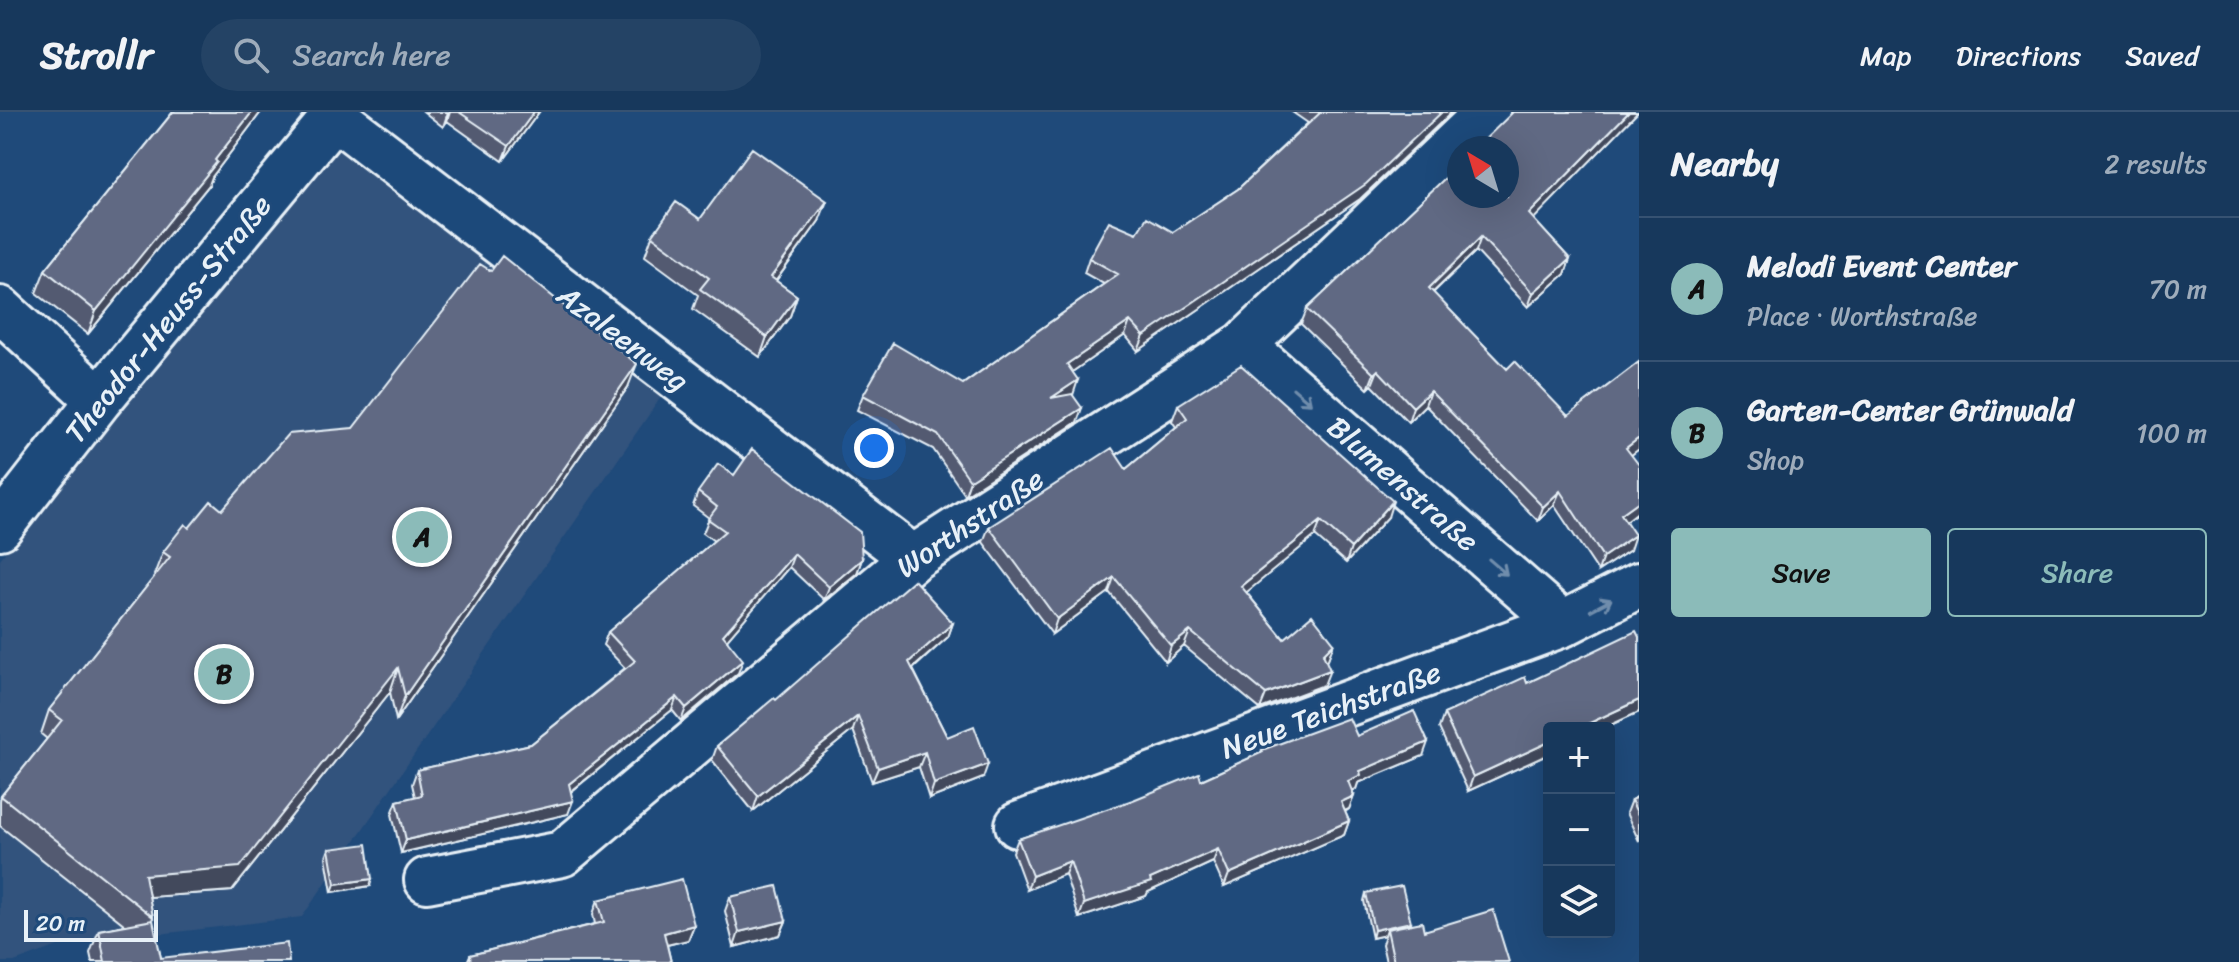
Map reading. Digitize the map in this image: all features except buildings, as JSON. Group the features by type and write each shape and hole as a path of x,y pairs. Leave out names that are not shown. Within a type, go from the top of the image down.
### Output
{"street":[{"name":"Worthstraße","path":"427,880 562,854 913,558 1243,345 1488,112"},
{"name":"Theodor-Heuss-Straße","path":"0,527 99,400 336,114"},
{"name":"Azaleenweg","path":"336,114 913,558"},
{"path":"0,309 99,400"},
{"name":"Blumenstraße","path":"1243,345 1563,624"},
{"name":"Neue Teichstraße","path":"1018,825 1563,624 1639,585"}],"shaded area":[{"path":"361,113 475,202 688,358 302,917 58,946 14,962 0,962 0,559"}],"place":[{"name":"Melodi Event Center","path":"422,537"},
{"name":"Garten-Center Grünwald","path":"224,674"}]}
